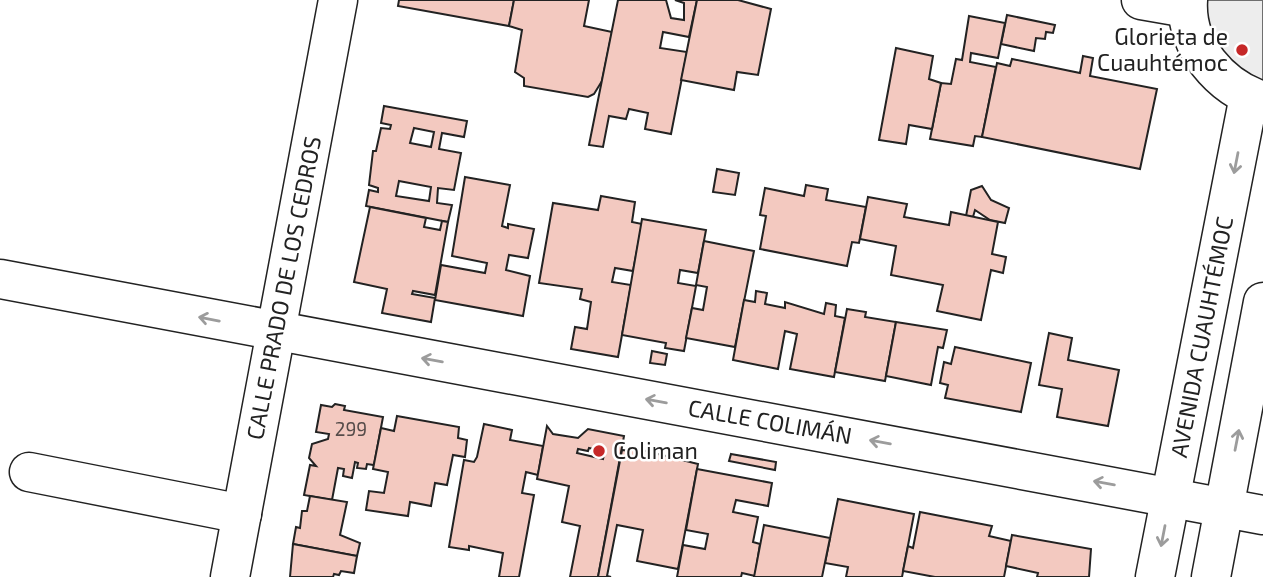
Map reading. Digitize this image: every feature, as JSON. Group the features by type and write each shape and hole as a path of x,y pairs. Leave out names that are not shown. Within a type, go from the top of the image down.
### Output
{"street":[{"name":"CALLE PRADO DE LOS CEDROS","path":"230,577 338,0"},
{"path":"1141,0 1187,4 1193,36 1206,61 1218,75 1256,99"},
{"name":"AVENIDA CUAUHTÉMOC","path":"1155,577 1256,99"},
{"name":"CALLE COLIMÁN","path":"0,279 1263,515"},
{"path":"1211,577 1263,302"},
{"path":"29,472 242,514"}],"shaded area":[{"name":"Glorieta de Cuauhtémoc","path":"1205,0 1263,0 1263,82 1229,62 1213,39 1205,12"}],"building":[{"path":"399,0 514,0 509,26 398,6"},
{"path":"514,0 589,0 584,26 612,32 602,81 594,94 588,97 524,86 524,78 515,72 522,30 509,26"},
{"path":"618,0 666,0 671,18 684,20 684,3 675,0 697,0 689,37 663,32 660,48 687,52 671,134 645,129 648,113 629,109 626,119 609,116 603,147 589,145"},
{"path":"697,0 738,0 771,9 758,75 737,72 734,90 681,80"},
{"path":"1007,15 1055,25 1053,33 1046,32 1045,39 1036,38 1034,51 1001,44"},
{"path":"969,16 1005,23 998,58 971,53 970,62 996,67 982,137 975,136 973,146 930,139 941,83 951,84 956,59 962,60"},
{"path":"896,48 933,56 929,79 941,83 932,129 909,125 906,144 879,140"},
{"path":"1083,56 1093,58 1090,76 1157,89 1140,169 982,137 997,63 1010,66 1012,59 1080,73"},
{"path":"384,106 467,121 464,137 442,133 439,149 461,153 454,190 438,188 437,203 452,205 448,222 366,206 369,190 378,192 378,188 369,185 373,151 376,151 381,128 390,129 391,125 381,123","holes":["414,128 434,132 431,147 410,143","399,181 431,187 429,201 396,196"]},
{"path":"717,169 739,173 735,195 713,192"},
{"path":"465,177 510,185 502,226 508,228 508,224 534,229 528,258 509,255 506,270 530,276 523,316 435,300 441,265 485,273 487,263 452,256"},
{"path":"806,185 828,189 826,200 866,207 859,243 852,242 847,266 760,249 766,216 760,215 765,188 804,196"},
{"path":"982,186 991,200 1009,208 1005,223 990,220 975,210 973,217 966,216 971,190"},
{"path":"601,196 635,202 632,222 642,224 633,271 615,268 612,282 631,285 618,357 571,349 575,327 587,329 591,302 580,299 582,289 539,283 553,203 598,210"},
{"path":"868,197 907,204 904,217 949,225 951,212 998,222 992,254 1006,257 1003,273 991,270 981,320 937,311 943,285 891,275 896,246 860,239"},
{"path":"370,207 426,218 424,227 440,230 442,221 448,222 435,295 413,291 412,294 435,298 431,322 382,313 387,289 354,282"},
{"path":"642,219 706,230 698,273 680,270 678,283 696,286 684,351 665,348 666,343 622,335"},
{"path":"704,241 754,251 735,347 686,338 692,308 703,310 707,287 696,285"},
{"path":"756,291 767,293 765,304 785,308 785,302 824,314 826,303 836,305 835,316 845,318 834,377 790,369 797,334 785,331 778,369 733,360 744,300 755,302"},
{"path":"847,309 866,312 865,317 896,322 885,381 835,372"},
{"path":"896,322 947,330 943,348 938,347 931,385 886,376"},
{"path":"1049,333 1072,338 1068,360 1119,370 1108,426 1057,417 1062,389 1039,385"},
{"path":"955,347 1031,363 1021,412 945,398 948,385 940,383 944,362 951,364"},
{"path":"652,351 667,354 665,365 650,363"},
{"path":"335,404 345,406 344,410 383,417 374,465 367,464 366,469 357,468 358,463 355,462 352,478 343,476 344,469 338,468 332,500 304,495 310,465 316,466 309,458 312,444 328,439 329,434 316,432 321,405 332,407"},
{"path":"397,416 459,427 458,438 467,440 465,457 453,455 447,485 435,483 431,506 410,502 408,516 366,510 369,491 384,493 388,472 373,469 381,428 394,431"},
{"path":"484,424 512,430 510,440 543,446 538,475 526,472 522,493 534,495 519,577 499,577 503,553 469,546 469,550 449,547 464,460 474,462 477,457"},
{"path":"547,426 553,434 578,438 588,429 624,436 598,577 570,577 580,526 562,522 569,486 537,479","holes":["589,448 605,451 603,459 577,453 578,449 588,451"]},
{"path":"630,447 698,464 678,569 637,561 643,530 617,525 607,576 611,577 598,577 622,450 629,451"},
{"path":"731,454 776,462 775,470 729,461"},
{"path":"697,469 772,483 768,506 736,500 733,512 758,517 753,542 760,544 755,576 742,573 741,577 677,577 683,545 705,549 708,534 686,530"},
{"path":"310,496 347,502 340,535 360,543 357,556 293,544 296,527 300,528 302,511 307,511"},
{"path":"838,499 914,514 902,577 846,577 848,567 825,563"},
{"path":"920,512 992,526 989,536 1011,541 1004,577 935,577 903,571 908,546 913,548"},
{"path":"764,525 830,538 822,577 754,577"},
{"path":"1012,535 1091,549 1089,577 1037,577 1038,573 1006,566"},
{"path":"293,544 357,556 354,573 341,571 333,577 290,577"}],"place":[{"name":"Glorieta de Cuauhtémoc","path":"1242,50"},
{"name":"Coliman","path":"599,451"}]}
